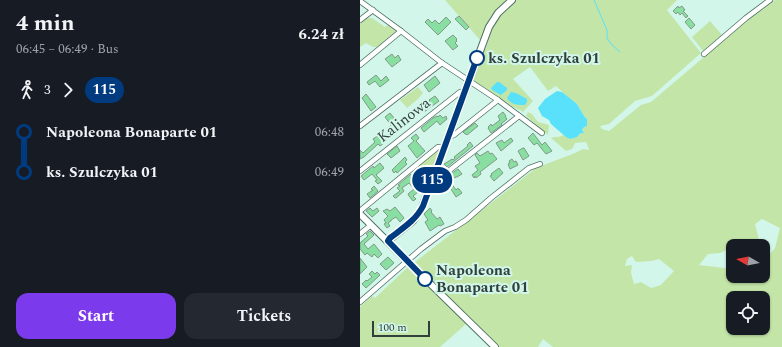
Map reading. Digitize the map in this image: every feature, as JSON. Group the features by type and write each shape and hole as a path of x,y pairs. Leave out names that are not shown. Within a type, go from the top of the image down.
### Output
{"street":[{"path":"388,241 413,221 423,206 489,27 498,13 512,0"},
{"path":"704,54 746,18 770,0"},
{"path":"360,1 442,63 498,100 542,133"},
{"path":"360,20 373,10"},
{"path":"360,66 401,31"},
{"path":"360,126 442,63"},
{"name":"Kalinowa","path":"360,171 460,92 465,93"},
{"path":"449,136 454,135 498,100"},
{"path":"433,180 437,180 519,116"},
{"path":"444,148 438,147 360,212 371,225 495,347"},
{"path":"360,302 407,261 445,232 466,220 529,168 540,164"},
{"path":"360,234 371,225"}],"green space":[{"path":"445,0 507,0 490,17 480,40"},
{"path":"517,0 677,0 667,10 701,53 652,96 635,101 609,124 600,126 602,129 609,131 641,105 651,102 744,23 775,0 782,0 782,347 553,347 543,339 538,347 500,347 458,307 415,262 536,168 583,149 589,149 586,142 575,143 572,149 566,151 551,138 563,135 570,139 578,136 584,127 587,126 587,119 577,104 556,86 548,91 530,67 513,79 533,101 523,112 473,80 480,58 486,48 492,28 499,17","holes":["632,256 636,262 659,259 674,271 661,285 651,288 641,282 634,284 631,273 632,265 625,266 627,259"]},
{"path":"367,18 372,18 385,27 388,25 397,32 380,47 373,47 366,43 360,47 360,24"},
{"path":"710,21 722,35 703,51 692,37"},
{"path":"418,87 423,93 407,108 400,100"},
{"path":"528,112 532,114 538,122 549,125 548,135 526,116"},
{"path":"438,151 439,153 435,166 420,179 412,169"},
{"path":"408,267 466,324 440,347 360,347 360,307 372,296 375,298"}],"water":[{"path":"497,82 507,88 507,90 501,95 491,88"},
{"path":"557,91 562,92 577,104 587,119 587,126 582,130 584,133 581,133 577,137 570,139 566,137 551,124 549,120 542,116 538,108 545,99"},
{"path":"511,92 527,99 525,105 511,102 507,98"}],"building":[{"path":"678,6 679,8 682,6 685,10 683,11 688,16 686,18 682,13 680,15 678,12 676,14 673,11"},
{"path":"459,16 469,27 466,30 455,19"},
{"path":"446,17 451,22 438,35 425,22 428,19 432,23 435,20 439,24"},
{"path":"689,18 695,25 691,29 685,22"},
{"path":"453,35 457,39 455,43 458,46 453,50 445,41"},
{"path":"392,54 395,58 398,55 401,60 392,67 385,59"},
{"path":"376,75 381,81 386,76 389,80 380,87 375,81 369,85 367,82"},
{"path":"435,76 440,83 429,92 424,85"},
{"path":"366,94 376,107 371,111 362,98"},
{"path":"435,96 439,101 424,112 421,108"},
{"path":"503,112 507,119 501,124 502,125 491,133 488,127 500,120 498,116"},
{"path":"390,113 398,123 401,120 405,124 400,129 397,127 392,131 389,127 391,125 385,117"},
{"path":"440,115 443,118 446,116 447,119 440,125 437,121 424,132 421,128 433,118"},
{"path":"475,123 478,126 467,135 463,132"},
{"path":"533,133 542,145 545,142 552,151 546,154 537,143 534,145 528,138"},
{"path":"416,134 419,138 416,141 425,151 417,158 408,146 414,141 411,138"},
{"path":"379,135 384,143 380,146 378,144 360,159 360,150 363,153 375,142 373,139"},
{"path":"511,138 513,141 501,151 496,143 502,140 504,143"},
{"path":"470,142 473,146 447,167 444,164 452,159 453,160 455,158 454,157 468,146 467,145"},
{"path":"397,146 400,151 391,158 387,154"},
{"path":"523,148 529,156 523,160 518,151"},
{"path":"488,151 497,159 480,172 481,174 476,178 475,176 474,178 472,175 478,170 475,166 480,163 475,155 477,153 480,156"},
{"path":"405,157 407,160 405,162 407,164 397,173 396,171 394,173 392,170"},
{"path":"512,159 514,162 516,161 518,165 510,169 508,164"},
{"path":"380,163 384,168 376,175 382,181 378,184 375,181 377,180 372,174 364,180 361,176 373,166 374,168"},
{"path":"499,168 503,173 494,181 490,176"},
{"path":"458,169 462,174 454,178 451,174"},
{"path":"411,174 412,176 410,178 416,184 422,179 426,183 416,189 418,192 413,196 416,199 413,201 408,194 414,189 409,183 402,188 404,191 395,198 393,196 400,191 397,188 400,186 398,185"},
{"path":"448,179 456,190 458,188 462,193 456,197 446,181"},
{"path":"374,186 378,191 370,198 367,194 373,190 371,189"},
{"path":"395,207 404,218 400,222 396,217 388,223 390,226 387,228 384,224 386,223 384,220 388,216 383,211 387,209 390,211"},
{"path":"370,208 373,211 377,208 379,211 372,217 366,211"},
{"path":"430,208 432,211 431,212 437,219 440,217 444,224 439,225 430,231 425,222 428,220 424,214"},
{"path":"370,231 374,235 364,244 368,249 374,244 382,254 378,258 374,254 372,257 367,253 365,255 360,249 360,243 368,236 366,234"},
{"path":"388,257 394,263 386,270 380,264"},
{"path":"360,258 367,267 360,274"},
{"path":"372,271 375,274 377,272 380,275 366,288 362,284 372,277 369,274"}],"waterway":[{"path":"594,0 607,30 607,38 620,52"}],"bus line":[{"name":"115","path":"425,279 388,241 413,221 423,206 477,58"}],"place":[{"name":"ks. Szulczyka 01","path":"477,58"},
{"name":"Napoleona Bonaparte 01","path":"425,279"}]}
